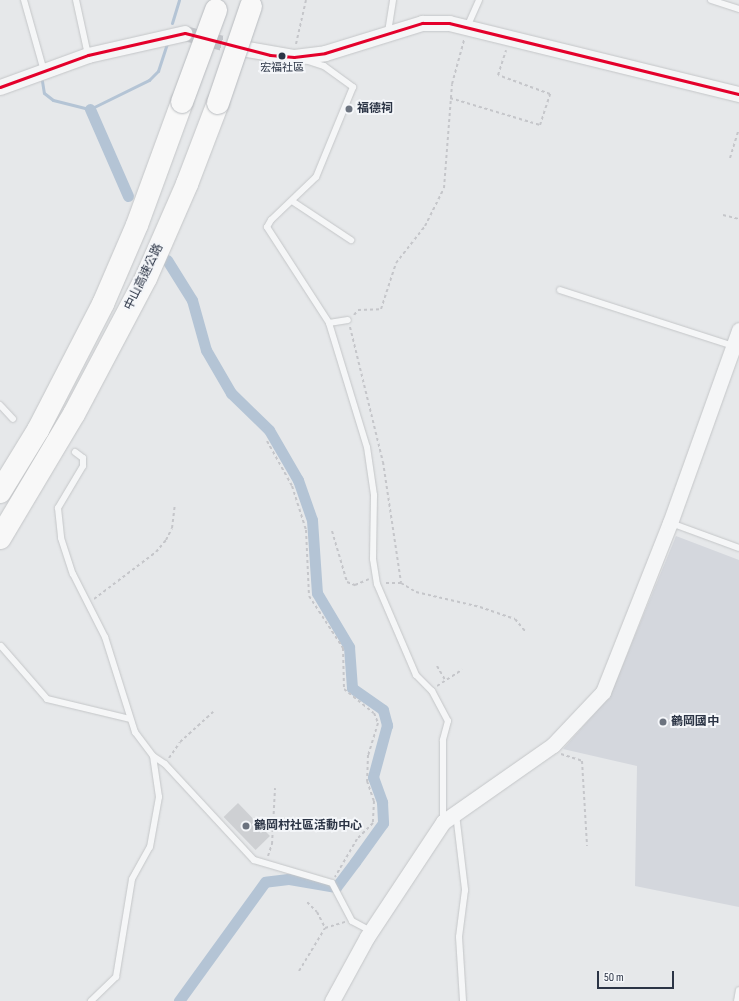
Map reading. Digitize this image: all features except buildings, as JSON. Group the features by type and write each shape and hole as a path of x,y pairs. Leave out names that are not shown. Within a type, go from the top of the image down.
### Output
{"highway":[{"name":"中山高速公路","path":"0,538 74,414 146,278 188,184 218,103 252,3"},
{"name":"中山高速公路","path":"0,492 38,430 103,304 137,225 218,5"}],"street":[{"path":"247,49 294,57 325,53 422,23 468,25 739,94"},
{"path":"0,87 88,55 185,33"},
{"path":"332,1001 371,932 443,822 456,810 553,745 603,692 670,523 739,330"}],"lane":[{"path":"24,0 44,71"},
{"path":"76,0 88,55"},
{"path":"388,33 393,0"},
{"path":"468,25 479,0"},
{"path":"711,0 739,9"},
{"path":"294,57 324,66 353,87 316,177 292,202 270,220 267,227 329,323 367,447 374,494 377,584 416,675 432,691 448,721 443,740 443,822"},
{"path":"292,202 351,240"},
{"path":"560,290 733,346"},
{"path":"329,323 348,320"},
{"path":"0,406 13,418"},
{"path":"75,452 83,458 83,466 58,508 58,519 73,574 90,603 105,637 135,732 153,756 165,764 254,860 332,884 352,920 371,932"},
{"path":"670,523 739,548"},
{"path":"1,646 47,699 130,719"},
{"path":"91,1001 116,977 132,879 150,847 159,797 153,756"},
{"path":"456,810 465,890 460,937 463,1001"},
{"path":"737,1001 739,990"}],"path":[{"path":"294,57 306,0"},
{"path":"401,583 383,462 348,320 358,310 380,309 396,263 425,226 444,188 450,98 468,25"},
{"path":"450,98 540,125 550,94 498,75 510,35"},
{"path":"730,158 739,129"},
{"path":"723,215 739,219"},
{"path":"267,441 292,486 306,530 309,596 342,648 344,689 374,713 378,723 368,755 367,780 374,801 373,822 357,838 332,884"},
{"path":"90,603 156,552 166,540 172,528 175,504"},
{"path":"332,531 347,582 355,586 376,576"},
{"path":"377,584 401,583 416,592 480,607 515,619 526,632"},
{"path":"437,666 445,680"},
{"path":"432,691 445,680 462,670"},
{"path":"165,764 180,742 213,712"},
{"path":"553,745 557,753 582,762 587,846"},
{"path":"265,863 272,844 275,788"},
{"path":"307,902 317,912 325,928"},
{"path":"299,971 325,928 352,920"}],"shaded area":[{"name":"鶴岡國中","path":"676,536 739,560 739,907 635,886 637,766 563,749 610,696"}],"waterway":[{"path":"172,23 179,0"},
{"path":"42,81 44,93 53,100 90,109 149,80 158,71 167,43"},
{"path":"90,109 128,196"},
{"path":"167,260 192,300 206,350 231,393 269,430 298,480 312,520 317,593 349,647 352,688 383,710 387,725 373,777 382,802 383,823 355,862 336,887 288,879 265,882 179,1001"}],"tunnel":[{"path":"185,33 246,49"}],"transit line":[{"path":"0,87 88,55 185,33 270,55 294,57 325,53 422,23 449,23 739,94"}],"place":[{"name":"宏福社區","path":"282,56"},
{"name":"福德祠","path":"349,109"},
{"name":"鶴岡國中","path":"663,722"},
{"name":"鶴岡村社區活動中心","path":"246,826"}]}
